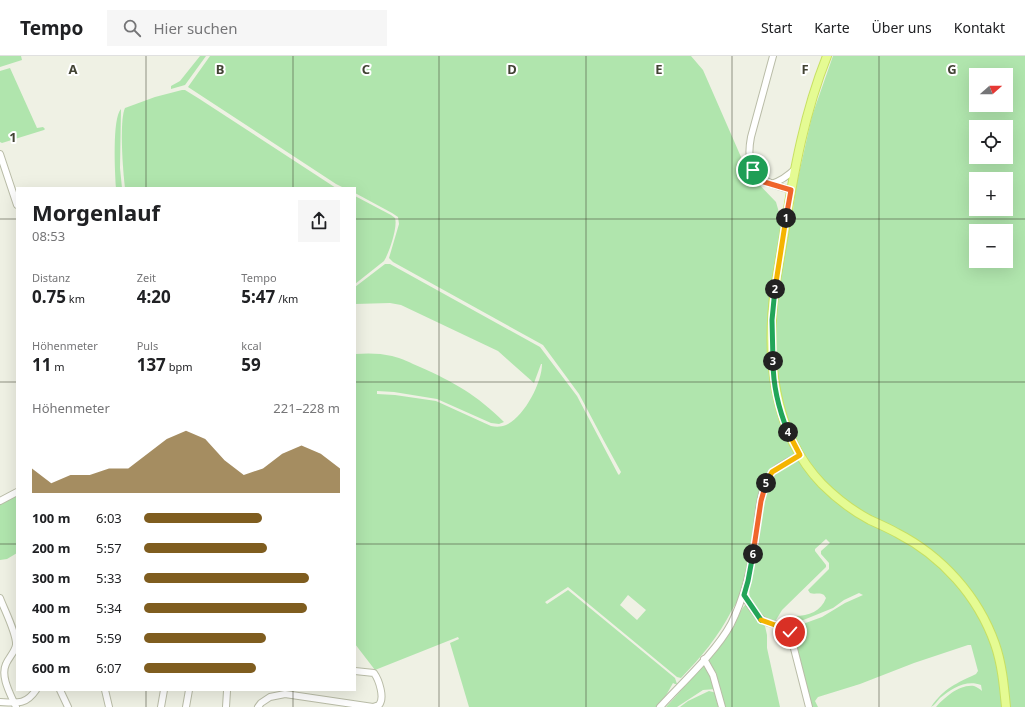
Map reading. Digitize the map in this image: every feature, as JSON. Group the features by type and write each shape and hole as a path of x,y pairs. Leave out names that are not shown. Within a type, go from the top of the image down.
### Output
{"main road":[{"path":"827,56 807,117 791,190 775,290 772,326 773,368 781,415 800,455 823,485 851,508 868,519 898,533 935,557 964,589 981,613 995,643 1003,675 1006,707"}],"street":[{"path":"774,56 751,136 749,152 750,164 760,178 771,184 791,190"},
{"path":"0,154 16,202"},
{"path":"771,184 786,177 796,168"},
{"path":"660,707 704,659 730,625 744,595 748,581 761,501 766,483 772,472 800,455"},
{"path":"0,501 16,493"},
{"path":"744,595 761,620 775,625 786,626 789,629 809,707"},
{"path":"0,598 15,638 16,646 5,665 4,674 6,685 16,705"},
{"path":"10,623 16,621"},
{"path":"704,659 713,675 722,707"},
{"path":"258,707 270,697 285,694 376,706 381,703 377,676 374,673 356,671"},
{"path":"0,702 16,705 29,698 35,691"},
{"path":"60,691 68,707"},
{"path":"105,691 108,707"},
{"path":"162,707 164,691"},
{"path":"186,707 189,691"},
{"path":"226,707 227,691"}],"green space":[{"path":"0,56 21,56 22,60 0,67"},
{"path":"200,56 206,56 185,85 171,89 171,86 180,81"},
{"path":"210,56 691,56 703,70 748,173 776,202 780,216 792,218 796,187 812,116 833,56 1025,56 1025,707 936,707 948,695 963,687 974,686 982,691 981,685 970,683 964,684 949,691 931,707 946,691 957,683 976,674 978,671 971,645 968,645 914,663 860,684 818,697 815,701 818,707 812,707 804,684 792,628 822,617 845,603 863,595 859,593 844,600 833,608 791,625 788,624 792,616 803,616 812,613 824,603 826,598 824,595 812,594 808,590 829,569 829,563 821,554 821,551 830,543 826,539 815,549 815,551 826,567 782,610 776,620 773,622 764,618 750,600 749,589 755,564 764,501 759,497 750,558 741,594 715,638 703,654 681,678 677,677 568,587 545,602 547,604 568,590 675,678 677,684 673,683 664,699 656,707 469,707 450,643 459,639 458,637 375,670 356,645 356,354 383,354 406,361 465,390 494,412 504,422 499,424 491,423 437,399 394,392 377,391 377,394 436,401 491,426 497,427 506,425 513,421 531,399 539,380 542,364 534,383 498,351 401,305 390,303 356,304 356,286 385,264 390,264 540,347 577,396 619,475 621,472 579,394 543,345 393,262 389,258 399,224 398,217 356,194 356,187 342,187 188,87","holes":["628,595 646,610 637,620 620,605"]},
{"path":"10,68 37,128 43,127 45,129 2,143 0,142 0,71"},
{"path":"185,90 334,187 125,187 122,124 125,108 155,97"},
{"path":"121,109 120,168 122,187 116,187 115,134 118,114"},
{"path":"356,197 395,218 396,222 392,240 384,261 356,283"},
{"path":"16,495 16,554 7,559 0,560 0,504"},
{"path":"746,604 757,620 765,626 767,648 780,707 723,707 706,660 734,626"},
{"path":"705,664 716,689 703,690 677,707 666,707"},
{"path":"709,691 717,693 720,707 680,707 688,701"}],"route":[{"path":"753,170 764,182 791,190 775,290 772,320 773,368 781,415 800,455 772,472 763,490 748,581 744,595 761,620 769,624 786,626 790,632"}]}
